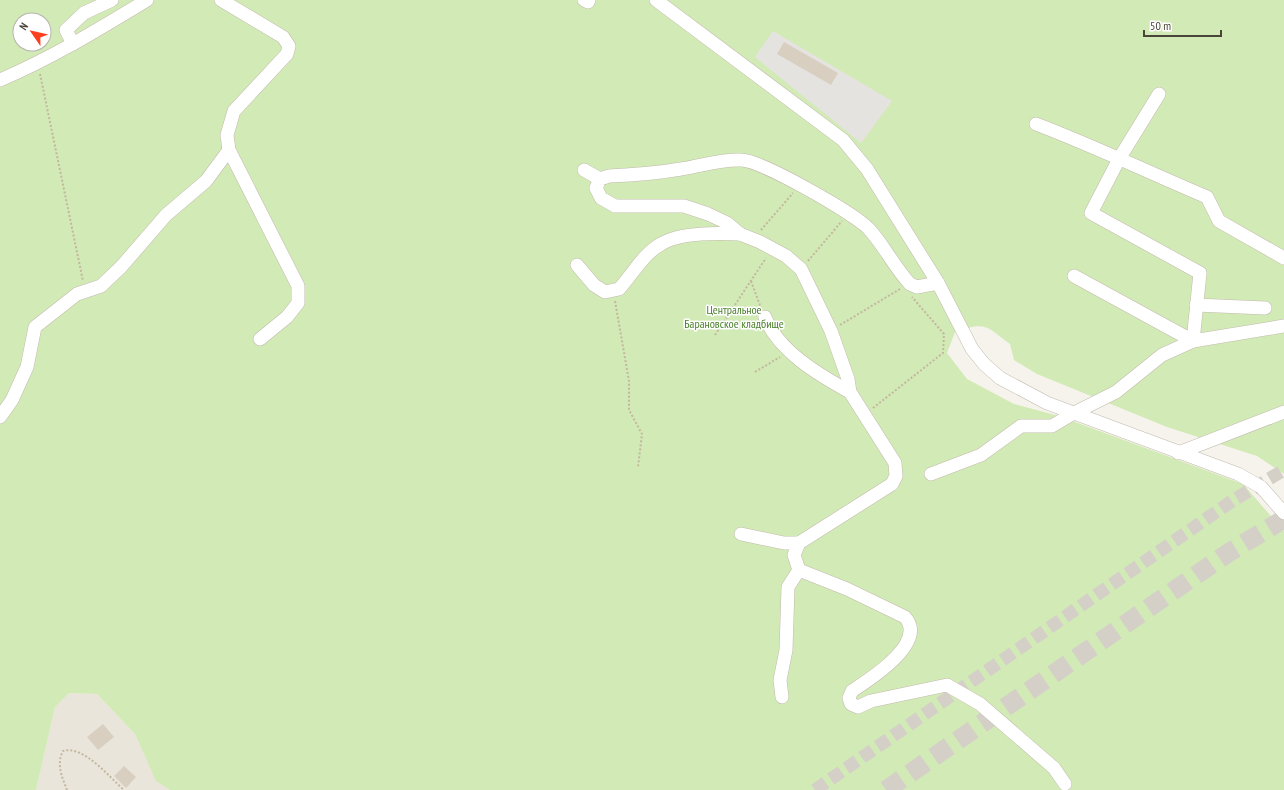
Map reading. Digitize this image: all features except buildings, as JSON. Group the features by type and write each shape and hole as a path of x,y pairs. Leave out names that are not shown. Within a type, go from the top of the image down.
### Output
{"street":[{"path":"73,44 66,30 84,13 112,0"},
{"path":"0,80 38,63 73,44 147,0"},
{"path":"584,0 588,2 589,0"},
{"path":"656,0 843,140 867,169 938,283 972,349 984,364 1000,378 1023,392 1074,413 1244,477 1261,487 1284,513"},
{"path":"229,2 283,37 289,46 287,54 234,111 227,135 229,150 298,286 298,303 287,317 260,339"},
{"path":"1160,94 1119,159 1091,213 1200,273 1193,341"},
{"path":"1036,124 1092,145 1119,159 1207,197 1219,221 1284,258"},
{"path":"0,417 12,400 27,367 35,327 77,294 100,286 121,267 166,215 206,181 229,150"},
{"path":"741,534 784,543 799,543 892,484 896,476 895,463 850,392 848,379 831,331 801,269 786,256 740,234 720,220 684,206 615,206 601,198 596,188 600,179 609,176 681,169 743,160 759,165 849,213 868,228 906,286 917,287 938,283"},
{"path":"584,170 600,179"},
{"path":"577,265 594,285 605,292 619,290 642,261 661,244 679,237 719,233 740,234"},
{"path":"1074,276 1193,341"},
{"path":"1196,305 1265,308"},
{"path":"765,317 775,337 788,351 850,392"},
{"path":"931,474 981,455 1021,426 1052,426 1116,392 1162,355 1193,341 1284,326"},
{"path":"1178,453 1284,412"},
{"path":"799,543 794,555 799,570 847,589 905,617 909,622 911,633 907,643 896,658 852,692 849,698 850,704 858,707 871,701 948,685 980,704 1054,768 1065,784"},
{"path":"782,697 780,680 786,650 788,587 799,570"}],"path":[{"path":"38,63 85,290"},
{"path":"753,239 800,186"},
{"path":"801,269 849,213"},
{"path":"714,335 772,249"},
{"path":"751,281 765,317"},
{"path":"831,331 906,286 944,334 943,353 864,416"},
{"path":"613,290 629,382 629,410 642,434 638,468"},
{"path":"755,372 788,351"},
{"path":"66,790 60,771 60,757 63,751 70,749 77,750 87,757 124,790"}],"shaded area":[{"path":"773,31 892,101 861,143 755,57"},
{"path":"69,693 97,694 135,734 156,780 170,790 36,790 55,707"}],"green space":[{"name":"Центральное Барановское кладбище","path":"0,0 1284,0 1284,474 1257,456 1167,427 1037,374 1014,360 1010,344 996,333 985,327 973,327 955,332 947,353 967,379 1014,404 1059,416 1243,484 1284,531 1284,790 170,790 156,781 135,734 97,694 69,693 55,707 36,790 0,790"}],"tunnel":[{"path":"815,790 1232,501 1284,470"},
{"path":"886,790 1228,553 1284,519"}]}
